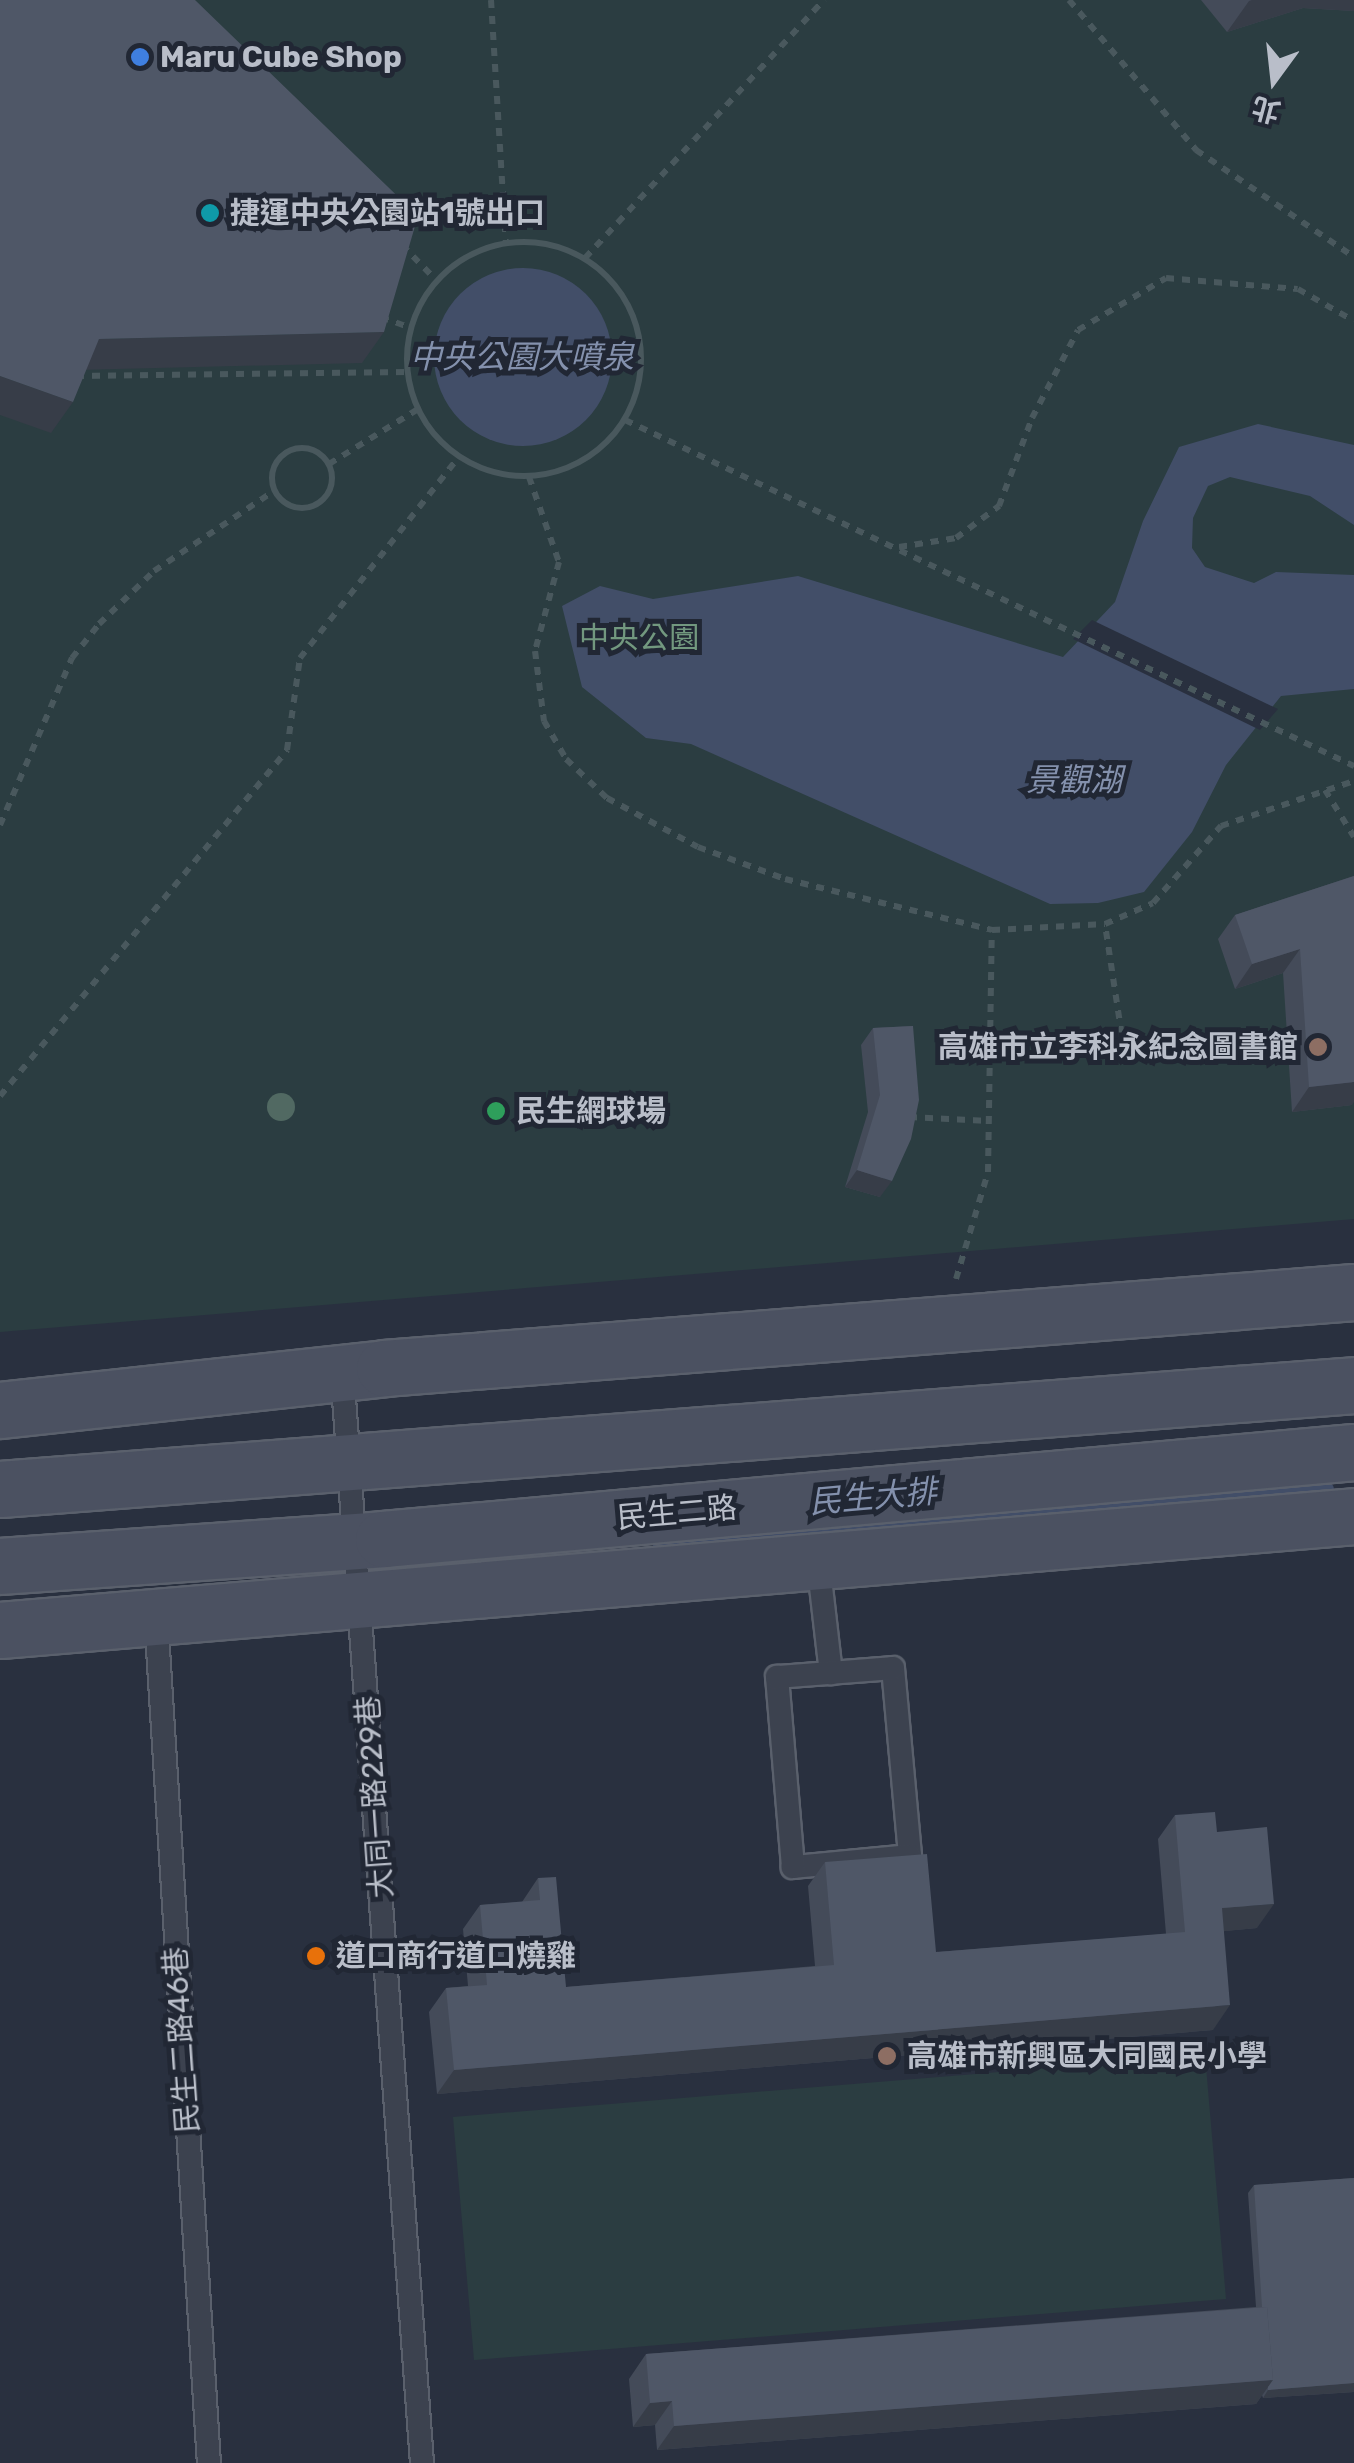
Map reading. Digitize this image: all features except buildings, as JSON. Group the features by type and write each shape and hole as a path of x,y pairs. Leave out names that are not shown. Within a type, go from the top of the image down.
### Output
{"main road":[{"path":"0,1410 342,1371 1354,1292"},
{"path":"0,1489 1354,1386"},
{"name":"民生二路","path":"0,1566 357,1541 1354,1452"},
{"path":"0,1630 1354,1516"}],"lane":[{"name":"大同一路229巷","path":"342,1371 422,2463"},
{"path":"818,1561 830,1673"},
{"name":"民生二路46巷","path":"156,1617 209,2463"},
{"path":"894,1668 910,1856 793,1866 777,1677 830,1673 894,1668"}],"path":[{"path":"490,0 506,242"},
{"path":"585,258 824,0"},
{"path":"1069,0 1196,150 1354,257"},
{"path":"395,238 436,280"},
{"path":"506,242 547,244 585,258 613,282 632,313 641,349 639,386 626,420 600,449 567,468 529,476 492,472 459,457 418,409 408,372 411,328 436,280 468,255 506,242"},
{"path":"895,548 956,538 998,506 1032,418 1078,330 1166,278 1298,289 1354,321"},
{"path":"361,310 411,328"},
{"path":"58,376 408,372"},
{"path":"329,464 418,409"},
{"path":"626,420 1354,766"},
{"path":"293,449 314,450 329,464 332,483 316,506 296,508 274,491 272,471 293,449"},
{"path":"0,1096 286,750 300,658 459,457"},
{"path":"529,476 559,562 535,651 544,721 566,759 607,798 698,847 785,879 992,930 1105,924 1153,904 1220,826 1354,781"},
{"path":"0,825 72,658 99,624 154,571 274,491"},
{"path":"1324,790 1354,837"},
{"path":"990,1058 1124,1050 1105,924"},
{"path":"952,1288 988,1172 992,930"},
{"path":"907,1117 989,1121"}],"green space":[{"name":"中央公園","path":"108,0 1354,0 1354,1219 0,1332 0,291"},
{"path":"1205,2055 1226,2299 474,2360 453,2117"}],"water":[{"name":"中央公園大噴泉","path":"523,268 557,275 586,294 605,323 612,357 605,391 586,420 557,439 523,446 489,439 460,420 441,391 434,357 441,323 460,294 489,275"},
{"name":"景觀湖","path":"1258,424 1354,445 1354,525 1310,496 1230,477 1208,486 1193,518 1192,548 1205,567 1254,583 1276,572 1354,575 1354,689 1281,696 1226,765 1192,832 1144,892 1098,903 1050,904 691,744 646,738 582,687 562,606 600,586 653,599 798,576 1063,657 1115,602 1143,521 1179,447"}],"pier":[{"path":"1092,620 1278,709 1260,730 1073,639"}],"waterway":[{"name":"民生大排","path":"657,1542 1328,1488"}],"place":[{"name":"Maru Cube Shop","path":"140,57"},
{"name":"捷運中央公園站1號出口","path":"210,213"},
{"name":"高雄市立李科永紀念圖書館","path":"1318,1047"},
{"name":"民生網球場","path":"496,1111"},
{"name":"道口商行道口燒雞","path":"316,1956"},
{"name":"高雄市新興區大同國民小學","path":"887,2056"}]}
